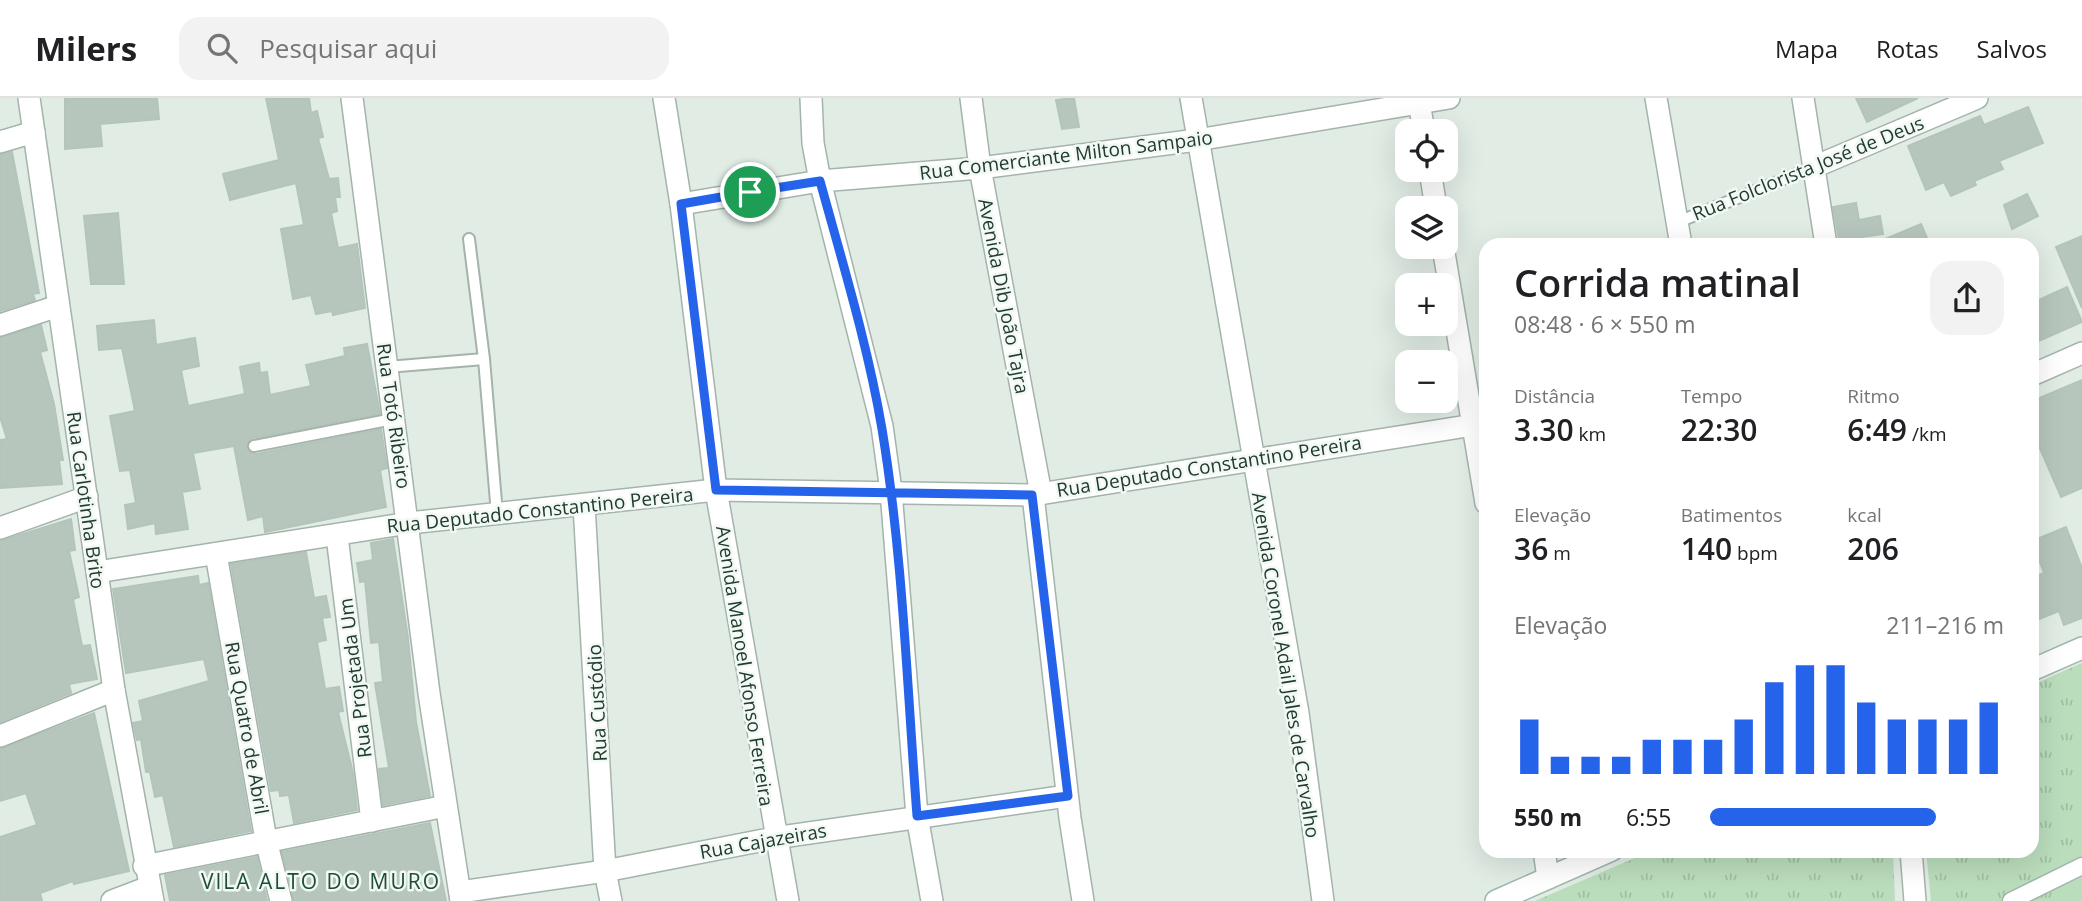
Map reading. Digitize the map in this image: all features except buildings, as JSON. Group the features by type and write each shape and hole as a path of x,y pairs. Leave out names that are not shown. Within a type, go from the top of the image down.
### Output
{"street":[{"name":"Rua Carlotinha Brito","path":"29,98 114,691 151,894"},
{"name":"Rua Totó Ribeiro","path":"352,98 429,693 460,897"},
{"name":"Avenida Manoel Afonso Ferreira","path":"664,98 681,204 716,490 774,838 788,901"},
{"path":"811,98 813,143 820,181 882,426 891,491 917,816 932,901"},
{"name":"Avenida Dib João Tajra","path":"971,98 980,168 1037,494 1068,796 1083,901"},
{"name":"Avenida Coronel Adail Jales de Carvalho","path":"1191,98 1298,713 1323,901"},
{"name":"Rua Comerciante Milton Sampaio","path":"681,204 820,181 980,168 1197,140 1333,108 1419,103 1449,98"},
{"path":"1656,98 1680,238"},
{"path":"1803,98 1825,238"},
{"name":"Rua Folclorista José de Deus","path":"1814,167 1977,98"},
{"path":"1419,103 1422,119"},
{"path":"0,142 34,132"},
{"path":"1445,259 1479,424"},
{"path":"0,325 58,306"},
{"path":"2039,372 2082,353"},
{"name":"Rua Deputado Constantino Pereira","path":"96,572 408,523 716,490 1037,494 1479,424"},
{"path":"0,528 87,498"},
{"name":"Rua Custódio","path":"584,505 605,870 611,901"},
{"name":"Rua Projetada Um","path":"337,536 372,821"},
{"name":"Rua Quatro de Abril","path":"216,554 266,840 281,901"},
{"path":"2039,667 2082,648"},
{"path":"0,736 114,691"},
{"name":"Rua Cajazeiras","path":"460,897 774,838 1068,796"},
{"path":"144,866 446,806"},
{"path":"1545,858 1548,878"},
{"path":"1496,901 1594,858"},
{"path":"1912,858 1915,901"},
{"path":"2011,901 2082,866"},
{"path":"112,901 151,894"}],"lane":[{"name":"Rua Folclorista José de Deus","path":"1678,222 1814,167"},
{"path":"469,239 484,359 496,514"},
{"path":"387,368 484,359"},
{"path":"254,446 393,419"}],"green space":[{"path":"2082,663 2082,901 1931,901 1927,858 2039,858 2039,682"},
{"path":"1635,858 1893,858 1895,901 1535,901"}],"district":[{"name":"VILA ALTO DO MURO","path":"321,882"}],"route":[{"path":"750,192 681,204 716,490 891,491 1032,495 1068,796 917,816 891,491 882,426 845,271 820,181 750,192"}]}
